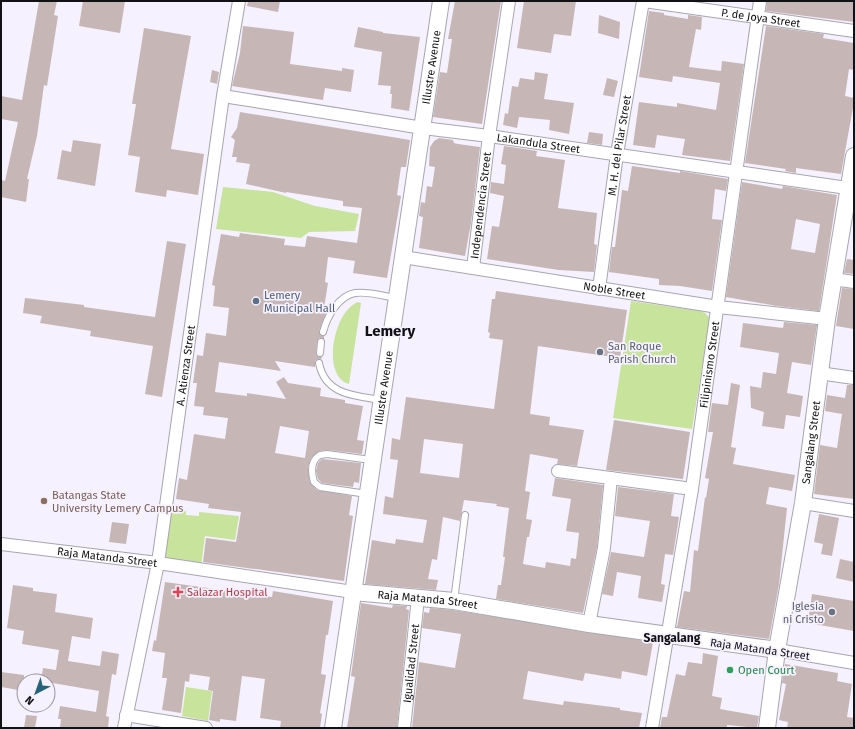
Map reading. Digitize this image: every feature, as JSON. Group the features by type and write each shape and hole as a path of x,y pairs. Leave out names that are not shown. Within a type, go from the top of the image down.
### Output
{"street":[{"name":"A. Atienza Street","path":"124,728 158,563 223,96 239,1"},
{"name":"Illustre Avenue","path":"333,728 441,1"},
{"name":"Independencia Street","path":"473,268 489,136 510,1"},
{"name":"P. de Joya Street","path":"644,1 854,31"},
{"name":"M. H. del Pilar Street","path":"599,289 617,154 644,1"},
{"name":"Filipinismo Street","path":"652,728 692,489 760,1"},
{"name":"Lakandula Street","path":"223,96 423,128 489,136 851,188"},
{"name":"Sangalang Street","path":"767,728 778,650 803,503 826,319 833,279 848,224 854,156"},
{"name":"Noble Street","path":"404,257 718,307 826,319"},
{"path":"833,279 854,282"},
{"path":"819,373 854,378"},
{"path":"558,471 692,489"},
{"path":"589,624 604,548 611,478"},
{"path":"803,503 854,511"},
{"name":"Raja Matanda Street","path":"1,544 158,563 353,592 454,601 589,624 778,650 854,663"},
{"name":"Igualidad Street","path":"404,728 418,598"},
{"path":"126,715 206,728"}],"lane":[{"path":"323,332 332,312 348,296 362,293 397,298"},
{"path":"320,353 321,342"},
{"path":"320,363 322,374 327,382 339,391 350,395 382,400"},
{"path":"368,494 320,487 314,482 311,473 313,462 320,454 373,461"},
{"path":"454,601 465,515"}],"green space":[{"path":"223,187 273,192 315,206 359,214 355,231 309,232 301,238 216,229"},
{"path":"631,301 700,311 705,313 710,318 692,429 613,418"},
{"path":"358,302 361,303 349,384 340,379 335,370 333,357 334,344 337,330 342,318 349,308"},
{"path":"172,509 186,511 186,515 199,516 199,512 239,516 235,540 205,536 201,566 166,559 164,557"},
{"path":"186,687 212,691 208,721 182,716"}],"building":[{"path":"39,1 57,1 54,15 58,16 47,86 44,85 37,136 27,179 29,179 26,202 1,197 1,180 5,181 18,122 1,119 1,96 22,100"},
{"path":"83,1 125,1 120,33 79,26"},
{"path":"248,1 280,1 278,12 247,6"},
{"path":"455,1 501,1 482,124 433,117 440,72 447,73 452,39 448,39"},
{"path":"524,1 576,1 571,36 554,34 551,53 517,48"},
{"path":"767,1 854,1 854,22 766,11"},
{"path":"649,11 688,19 688,15 702,17 701,30 696,29 689,67 721,71 722,61 744,64 730,161 682,155 685,139 657,135 655,148 633,145 639,102 677,107 677,103 716,110 720,83 673,76 672,82 639,77"},
{"path":"599,15 620,22 619,39 598,33"},
{"path":"243,26 294,32 290,64 342,71 342,68 354,70 351,92 325,88 323,100 232,86 240,53"},
{"path":"766,26 824,34 823,38 854,43 854,70 849,69 845,96 854,98 854,102 841,174 796,168 796,173 785,171 786,169 745,163"},
{"path":"358,27 383,33 420,37 409,111 391,108 391,86 378,85 382,52 354,47"},
{"path":"144,28 191,36 171,149 204,154 198,195 167,190 166,197 135,192 140,157 128,155 136,104 132,104"},
{"path":"212,70 219,72 217,84 210,82"},
{"path":"535,72 548,74 544,99 574,103 569,134 549,130 550,120 519,117 517,128 503,125 505,113 508,114 512,86 518,87 520,78 534,80"},
{"path":"607,78 618,81 614,97 603,95"},
{"path":"240,112 410,140 406,167 401,167 397,195 401,196 387,278 353,273 355,261 328,257 325,282 328,283 324,308 328,308 319,331 320,335 324,336 324,339 319,338 317,342 316,355 322,357 321,359 315,360 315,367 275,361 281,371 219,362 215,392 247,396 247,393 286,399 276,382 284,377 288,383 321,388 320,396 345,400 345,403 363,406 357,440 364,441 362,454 328,450 319,451 311,458 308,467 310,483 317,490 352,496 349,515 353,516 344,581 203,562 206,538 236,542 241,512 208,508 209,504 176,499 179,478 187,480 194,434 225,439 228,418 203,415 204,407 194,406 197,383 193,383 197,355 203,356 206,333 226,336 229,308 213,306 215,286 212,285 221,234 239,237 240,233 285,239 284,245 305,247 307,236 357,243 362,208 343,206 343,201 286,193 246,184 250,164 236,162 237,157 232,157 235,140 231,137 237,128","holes":["280,426 309,431 305,458 275,453"]},
{"path":"589,132 603,134 602,145 587,143"},
{"path":"439,138 453,140 454,143 458,144 480,147 471,223 465,256 419,248 423,217 419,216 421,202 425,203 427,186 432,187 435,167 429,166 430,147 434,141"},
{"path":"73,140 101,144 95,186 57,179 62,150 71,152"},
{"path":"504,146 537,151 536,156 565,160 558,208 597,213 594,244 597,245 594,272 559,270 487,259 492,226 499,227 504,196 490,193 491,182 504,184 506,165 501,164"},
{"path":"632,166 680,173 680,171 728,179 726,191 715,189 712,219 722,220 712,291 680,286 659,285 659,279 609,272 612,247 615,247 622,190 628,191"},
{"path":"742,182 782,189 783,186 837,195 819,311 777,306 726,297","holes":["796,219 820,224 815,253 791,249"]},
{"path":"167,241 186,244 162,397 145,394 153,346 90,336 91,331 40,323 42,316 23,313 25,298 84,305 84,307 155,317"},
{"path":"847,259 854,260 854,274 844,273"},
{"path":"842,288 854,289 854,329 836,326"},
{"path":"496,291 627,310 620,358 538,346 530,414 550,417 549,425 584,430 577,466 557,464 558,459 530,454 525,491 530,492 526,519 532,520 529,537 527,537 523,564 545,568 546,562 570,566 571,558 576,559 579,533 566,531 571,499 552,496 555,478 603,485 597,547 583,613 496,599 498,585 501,585 505,557 503,557 509,508 496,506 497,504 464,500 460,521 443,517 437,560 432,559 428,579 438,580 436,590 365,584 372,540 395,544 396,539 423,543 427,520 383,514 385,496 393,498 398,460 390,459 392,438 400,440 406,397 494,409 503,340 489,338 490,333 488,332 492,299 495,299","holes":["424,439 463,444 459,478 420,473"]},
{"path":"784,322 817,325 811,365 792,362 787,393 803,396 800,417 786,415 784,429 762,426 764,412 751,408 750,386 761,388 763,372 776,374 779,353 740,347 743,323 783,328"},
{"path":"731,383 740,385 731,447 736,448 733,464 795,475 792,491 769,487 766,504 787,508 779,584 769,639 677,627 684,591 690,592 694,550 698,551 705,497 706,498 709,479 705,478 713,432 708,432 712,403 728,405"},
{"path":"847,385 854,385 854,499 814,494 820,445 837,448 842,414 825,411 827,395 845,398"},
{"path":"614,420 690,432 683,479 606,470"},
{"path":"322,459 361,463 359,483 354,482 353,487 322,483 318,479 316,471 318,463"},
{"path":"618,487 674,494 671,516 679,517 673,555 665,554 661,584 665,585 662,602 638,598 641,576 617,572 613,596 602,594 611,552 644,557 650,521 615,516"},
{"path":"819,514 839,518 832,556 821,554 823,544 814,542"},
{"path":"112,522 129,524 126,544 109,542"},
{"path":"840,559 854,562 854,582 836,578"},
{"path":"165,582 272,597 273,591 333,601 328,635 326,635 321,674 326,675 320,713 322,714 320,728 280,728 281,721 260,718 265,679 242,676 236,721 220,719 220,722 209,720 213,691 208,690 210,677 190,674 189,682 185,681 181,713 162,710 167,678 162,678 165,653 152,651 154,640 156,641"},
{"path":"13,585 33,588 33,591 57,594 55,612 93,618 90,639 72,636 68,661 100,666 102,651 119,654 116,675 112,674 106,716 109,717 108,728 60,728 61,719 58,719 60,706 96,712 99,691 56,684 56,673 42,673 43,668 56,670 59,650 22,644 24,631 7,628"},
{"name":"Iglesia ni Cristo","path":"812,594 854,601 854,631 808,623"},
{"path":"361,603 392,608 393,605 407,606 406,609 409,610 397,728 347,728 355,677 351,676"},
{"path":"430,608 453,610 653,642 647,676 622,671 621,679 585,673 583,681 528,671 523,699 563,705 564,701 620,708 620,710 642,713 639,728 412,728 419,662 455,668 461,634 422,628 424,612 429,613"},
{"path":"703,653 718,656 712,696 722,698 720,709 759,716 757,728 727,725 727,728 660,728 662,717 667,717 676,674 685,676 688,662 702,664"},
{"path":"785,664 838,673 837,681 852,684 847,717 854,718 854,728 787,728 788,722 779,720 786,684 782,683"},
{"path":"1,672 16,674 16,690 1,687"},
{"path":"26,715 37,716 35,728 24,728"}],"place":[{"name":"Lemery Municipal Hall","path":"256,301"},
{"name":"San Roque Parish Church","path":"600,352"},
{"name":"Batangas State University Lemery Campus","path":"44,501"},
{"name":"Salazar Hospital","path":"178,592"},
{"name":"Iglesia ni Cristo","path":"832,612"},
{"name":"Open Court","path":"730,670"}],"district":[{"name":"Lemery","path":"390,331"},
{"name":"Sangalang","path":"672,638"}]}
